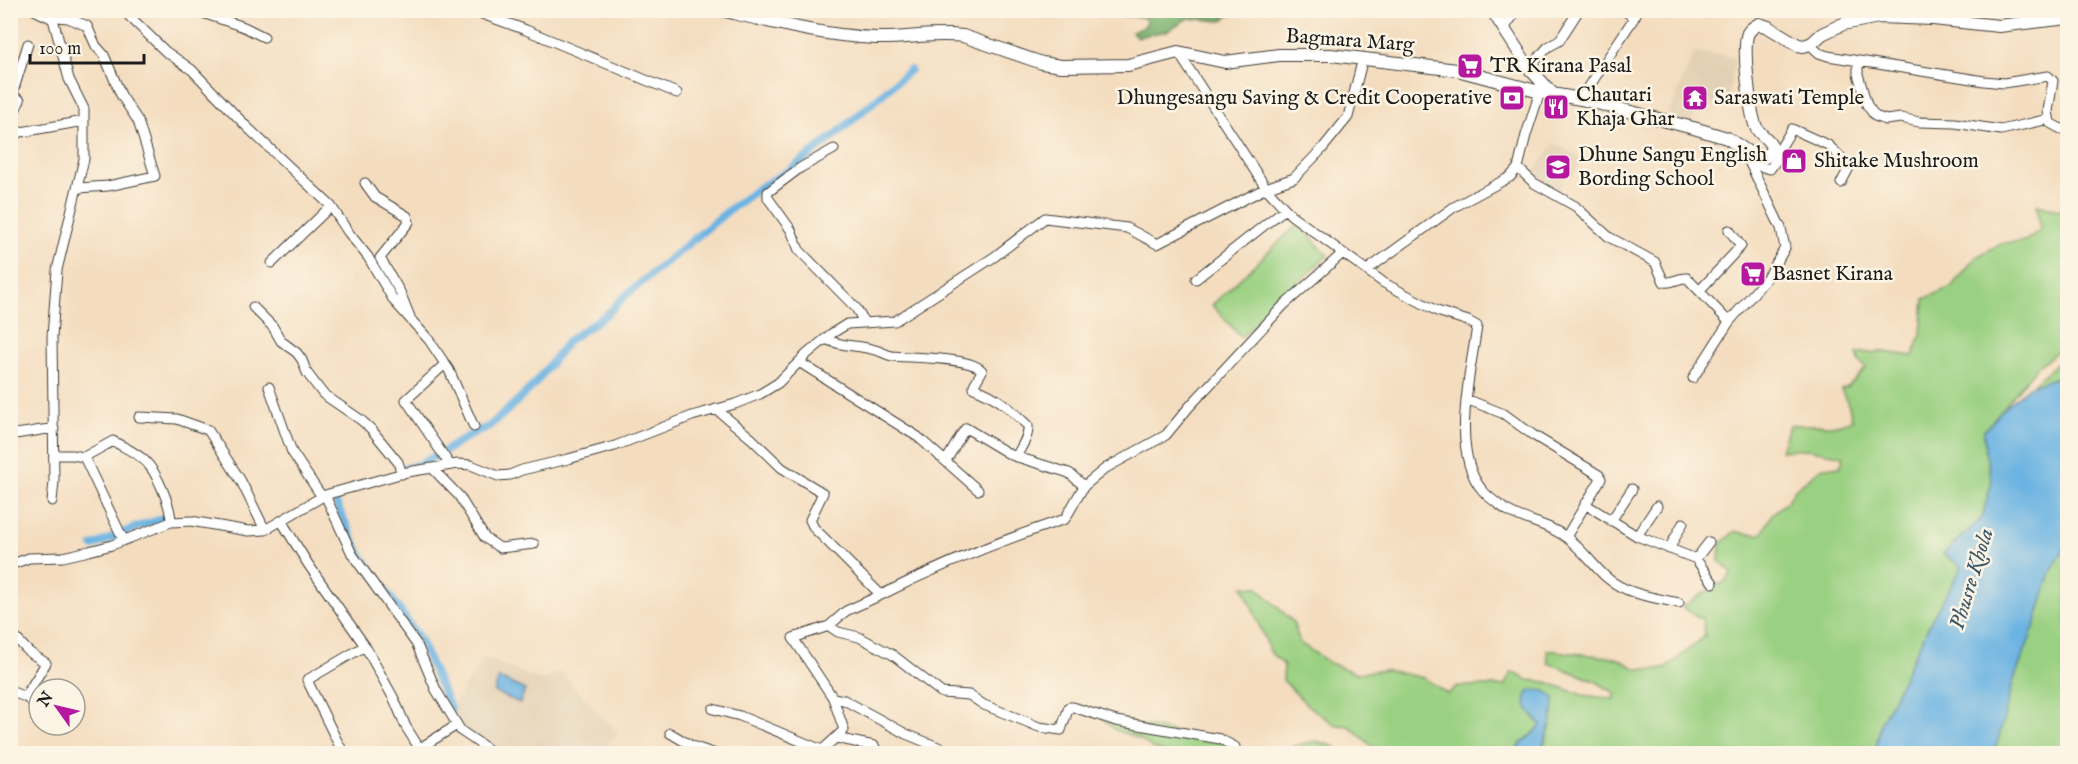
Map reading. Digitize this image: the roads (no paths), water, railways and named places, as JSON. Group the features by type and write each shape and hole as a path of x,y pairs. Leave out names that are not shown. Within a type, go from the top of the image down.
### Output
{"main road":[{"name":"Bagmara Marg","path":"721,10 830,34 877,38 950,34 963,36 1042,63 1061,66 1128,65 1178,52 1225,62 1279,55 1331,55 1457,70 1581,99 1727,138 1742,148"},
{"path":"1492,10 1546,92"},
{"path":"1742,148 1760,157 1766,157 1772,149 1772,145 1757,130 1752,117 1747,64 1748,34 1759,24 1798,45 1809,44 1822,34 1843,24 1879,17 1934,19 1999,26 2067,18"}],"street":[{"path":"34,10 53,19 68,18 87,26 96,46 104,55 121,95 138,121 155,176 108,186 78,188"},
{"path":"123,10 165,51 192,70 247,127 331,206 348,232 368,256 394,301 429,340 445,364 474,427"},
{"path":"201,10 200,12 244,27 264,37"},
{"path":"471,10 595,58 677,93"},
{"path":"1504,28 1517,10"},
{"path":"1529,68 1548,47 1559,41 1579,10"},
{"path":"1581,99 1636,14 1624,10"},
{"path":"52,501 54,429 52,337 57,270 84,159 84,110 69,79 53,19"},
{"path":"10,121 20,100 11,94 28,44"},
{"path":"1809,44 1819,53 1858,61 2004,83 2048,76 2053,81 2048,111 2050,123 2061,129 2067,128"},
{"path":"1178,52 1266,188 1285,208 1384,283 1437,311 1477,326 1466,399 1467,460 1483,491 1506,510 1547,525 1566,537 1584,552 1608,579 1635,593 1679,603"},
{"path":"10,565 29,558 63,557 88,551 121,536 171,522 191,521 248,531 265,530 323,496 432,468 471,465 498,476 510,475 615,446 692,416 760,394 778,383 825,339 847,324 895,321 994,257 1045,218 1127,228 1157,244 1266,188 1294,177 1322,149 1348,117 1363,58"},
{"path":"1858,61 1858,74 1867,105 1875,116 1886,120 1901,118 1919,122 1955,123 2001,130 2049,118"},
{"path":"1367,270 1454,207 1510,177 1518,168 1526,135 1546,92"},
{"path":"10,134 84,122"},
{"path":"1742,148 1759,166 1770,170 1792,129 1828,145 1850,166 1841,183"},
{"path":"1694,378 1730,322 1770,274 1785,248 1781,228 1742,148"},
{"path":"834,149 800,168 768,192 768,198 791,230 799,250 856,308 864,322"},
{"path":"10,166 10,175"},
{"path":"1518,168 1533,183 1575,206 1609,237 1655,262 1664,282 1687,278 1730,322"},
{"path":"365,183 375,197 407,216 409,222 380,258 407,306 410,319"},
{"path":"272,263 331,206"},
{"path":"1196,279 1285,208"},
{"path":"1700,290 1741,246 1729,230"},
{"path":"713,709 740,716 820,752 844,730 833,698 793,638 829,626 846,611 955,560 1065,519 1084,486 1106,468 1166,435 1283,306 1343,253"},
{"path":"253,308 273,327 281,341 297,353 307,373 323,393 371,429 398,462 402,474"},
{"path":"825,339 839,346 873,349 888,355 966,362 980,368 982,371 974,388 1002,401 1028,426 1024,443 1016,457"},
{"path":"800,362 892,419 978,490"},
{"path":"445,364 406,400 450,465"},
{"path":"269,387 292,453 323,496 352,554 417,645 435,690 460,731 495,753"},
{"path":"1466,399 1504,414 1542,441 1599,475 1601,479 1566,537"},
{"path":"716,409 782,468 823,493 810,520 814,528 881,596"},
{"path":"139,417 177,418 208,430 241,482 265,530"},
{"path":"940,457 947,459 966,428 1016,457 1069,473 1084,486"},
{"path":"11,436 35,429 54,429"},
{"path":"54,456 84,457 113,441 147,462 171,512 171,522"},
{"path":"10,457 10,473"},
{"path":"84,457 121,536"},
{"path":"432,468 459,496 485,538 500,548 534,544"},
{"path":"1611,521 1632,489"},
{"path":"1585,504 1637,536 1696,559 1713,583"},
{"path":"1637,536 1657,506"},
{"path":"282,522 365,646 394,699 406,727 421,751 457,725"},
{"path":"1670,549 1683,523"},
{"path":"1696,559 1709,542"},
{"path":"829,626 838,632 859,637 893,655 942,693 969,695 984,705 1039,727 1061,730 1069,707 1073,706 1116,722 1220,739 1235,747"},
{"path":"10,632 29,652 46,663 25,697 10,691"},
{"path":"345,753 307,680 365,646"},
{"path":"833,698 844,700 906,734 955,753"},
{"path":"670,733 692,746 715,753"},
{"path":"836,738 874,746 879,753"}],"water":[{"name":"Phusre Khola","path":"2067,374 2067,544 2051,572 2035,625 2013,682 1993,753 1875,753 1881,723 1934,615 1962,567 1943,554 1982,518 1992,481 1985,451 1984,431 2003,409 2030,386"},
{"path":"499,678 525,690 520,703 494,692"},
{"path":"1530,690 1545,691 1554,697 1552,720 1541,753 1514,753 1541,724 1530,713 1526,704"}],"waterway":[{"path":"445,451 475,432 488,427 533,386 568,341 607,314 624,297 729,210 759,188 790,170 833,137 910,70"},
{"path":"404,469 421,464 440,453"},
{"path":"334,499 360,554 419,638 451,710"},
{"path":"93,546 139,526 168,517"}],"place":[{"name":"TR Kirana Pasal","path":"1470,66"},
{"name":"Dhungesangu Saving & Credit Cooperative","path":"1512,98"},
{"name":"Saraswati Temple","path":"1695,98"},
{"name":"Chautari Khaja Ghar","path":"1556,107"},
{"name":"Shitake Mushroom","path":"1794,161"},
{"name":"Dhune Sangu English Bording School","path":"1558,167"},
{"name":"Basnet Kirana","path":"1753,274"}]}
